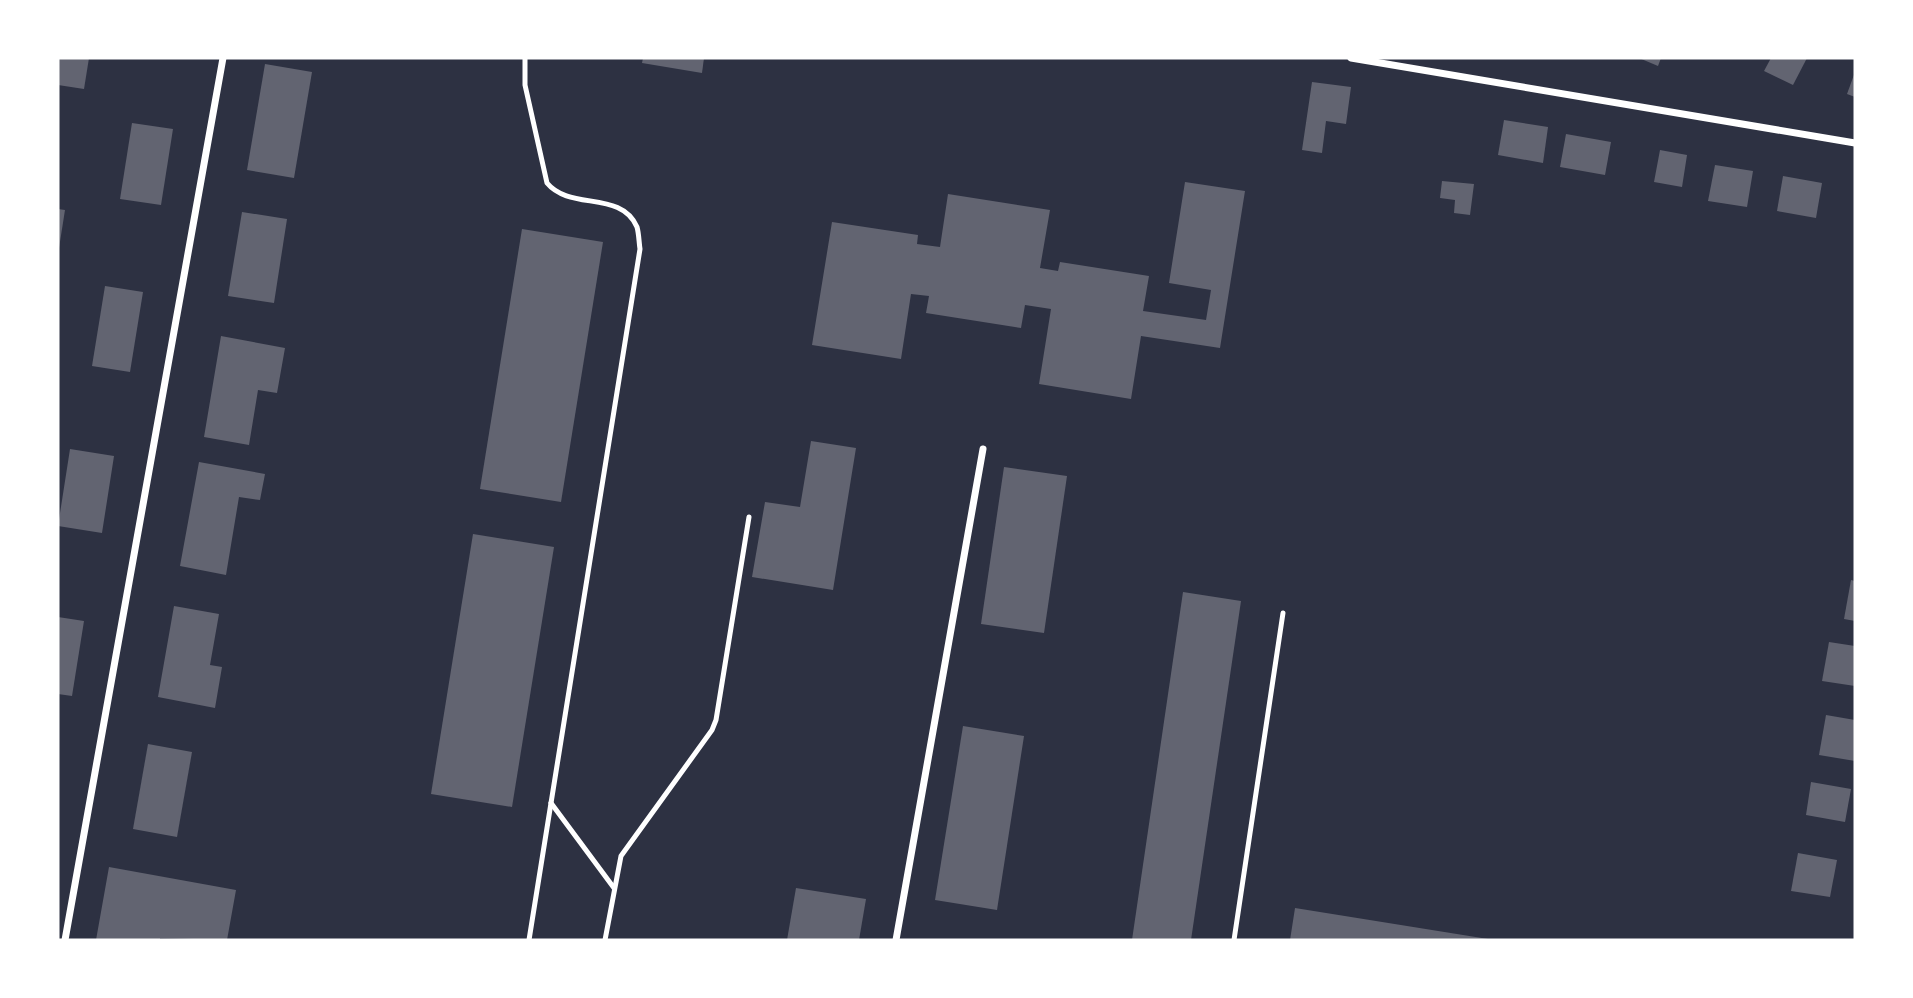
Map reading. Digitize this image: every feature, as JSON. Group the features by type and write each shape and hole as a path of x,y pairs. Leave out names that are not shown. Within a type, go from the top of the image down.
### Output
{"street":[{"path":"65,940 223,58"},
{"path":"1351,58 1855,143"},
{"path":"895,940 983,449"}],"lane":[{"path":"525,58 525,85 547,183 555,192 566,197 614,205 628,215 637,228 640,249 529,940"},
{"path":"605,940 617,867 626,847 707,737 716,720 749,517"},
{"path":"1234,940 1283,613"},
{"path":"551,803 614,888"}],"building":[{"path":"58,58 89,58 84,89 58,85"},
{"path":"643,58 704,58 702,73 642,63"},
{"path":"1639,58 1661,58 1658,66"},
{"path":"1771,58 1807,58 1793,85 1764,71"},
{"path":"265,64 312,72 294,178 247,170"},
{"path":"1855,72 1855,97 1847,94"},
{"path":"1312,82 1351,87 1346,124 1326,121 1322,153 1302,150"},
{"path":"1504,120 1548,127 1543,163 1498,155"},
{"path":"132,123 173,129 161,205 120,199"},
{"path":"1566,134 1611,142 1605,175 1560,167"},
{"path":"1660,150 1687,155 1682,187 1654,182"},
{"path":"1715,165 1753,171 1747,207 1708,201"},
{"path":"1783,176 1822,183 1816,218 1777,211"},
{"path":"1442,181 1474,184 1470,215 1454,213 1455,200 1440,198"},
{"path":"1185,182 1245,191 1220,348 1141,336 1131,399 1039,384 1051,309 1025,305 1021,328 926,313 929,296 911,294 901,359 812,345 832,222 918,235 917,244 940,247 948,194 1050,210 1040,268 1058,271 1060,262 1149,276 1143,311 1206,320 1211,290 1169,283"},
{"path":"58,209 65,210 59,248 58,248"},
{"path":"242,212 287,219 274,303 228,296"},
{"path":"522,229 603,242 561,502 480,489"},
{"path":"105,286 143,292 130,372 92,366"},
{"path":"221,336 285,348 277,393 258,390 249,445 204,437"},
{"path":"811,441 856,448 833,590 752,577 765,502 800,507"},
{"path":"70,449 114,456 102,533 58,526"},
{"path":"199,462 265,474 260,500 239,497 226,575 180,566"},
{"path":"1004,467 1067,476 1044,633 981,624"},
{"path":"473,534 554,547 512,807 431,794"},
{"path":"1851,580 1855,581 1855,621 1844,619"},
{"path":"1183,592 1241,601 1191,940 1132,940"},
{"path":"174,606 219,614 210,665 222,667 215,708 158,697"},
{"path":"58,617 84,621 72,696 58,694"},
{"path":"1829,642 1855,646 1855,686 1822,681"},
{"path":"1826,715 1855,720 1855,761 1819,755"},
{"path":"963,726 1024,736 997,910 935,900"},
{"path":"148,744 192,752 177,837 133,829"},
{"path":"1811,782 1851,789 1845,822 1806,815"},
{"path":"1798,853 1837,860 1830,897 1791,891"},
{"path":"109,867 236,890 227,940 96,940"},
{"path":"796,888 866,899 859,940 787,940"},
{"path":"1295,908 1488,939 1488,940 1290,940"}]}
